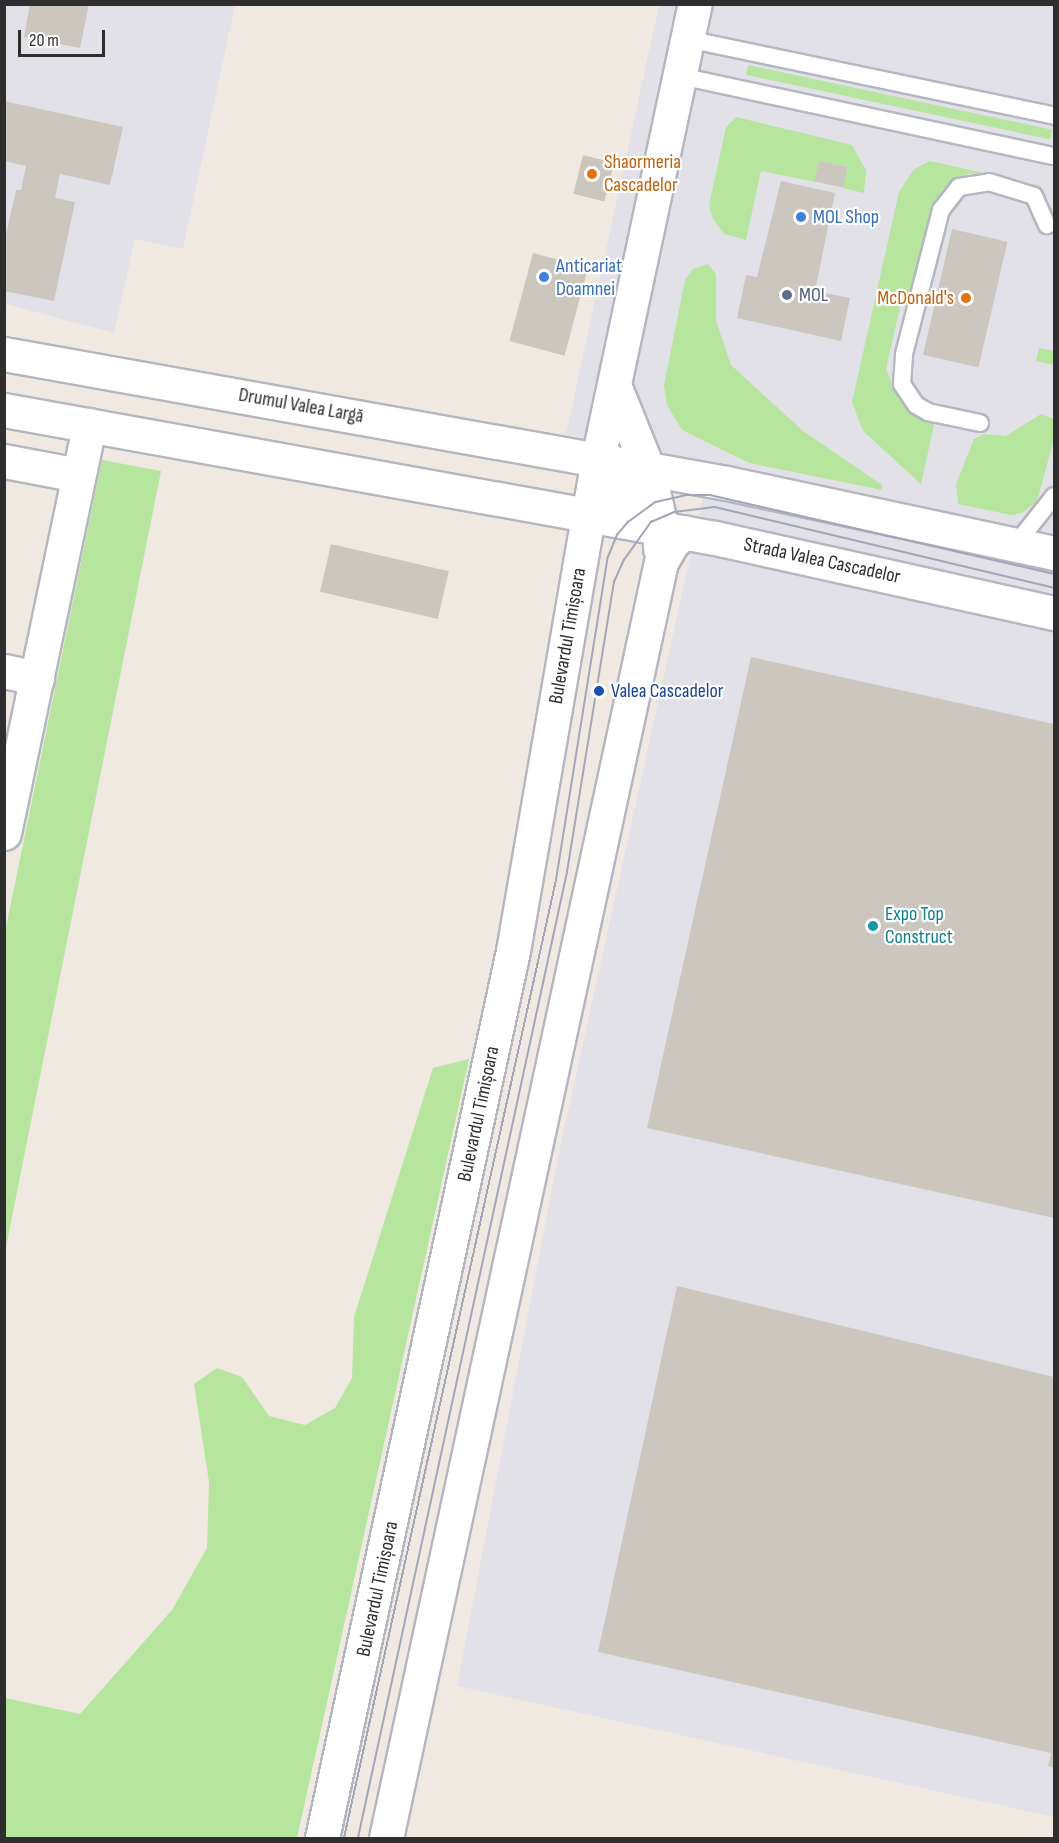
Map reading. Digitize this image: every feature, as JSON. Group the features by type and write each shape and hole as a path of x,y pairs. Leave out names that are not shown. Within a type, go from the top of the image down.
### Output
{"main road":[{"name":"Bulevardul Timișoara","path":"322,1839 513,951 598,459 695,4"},
{"name":"Drumul Valea Largă","path":"4,354 598,459"},
{"path":"386,1839 661,562 672,543 672,530 614,385"},
{"path":"4,410 588,514"},
{"path":"4,833 89,425"},
{"path":"598,459 1054,553"},
{"path":"598,459 625,498 672,530"},
{"path":"4,461 78,475"},
{"name":"Strada Valea Cascadelor","path":"588,514 1054,612"},
{"path":"4,671 37,678"}],"lane":[{"path":"687,39 1054,116"},
{"path":"680,76 1054,156"},
{"path":"980,423 928,412 916,405 903,384 904,354 941,210 959,187 989,182 1034,196 1047,225"},
{"path":"1016,544 1054,496"}],"shaded area":[{"path":"4,5 235,5 183,249 135,239 114,333 5,304"},
{"path":"659,5 1054,5 1054,1817 457,1686 558,1157 710,466 566,434"}],"green space":[{"path":"748,65 1052,130 1050,139 746,75"},
{"path":"736,117 852,145 866,170 864,193 842,188 846,167 819,162 815,182 761,171 746,240 724,234 713,219 709,205 726,127"},
{"path":"930,161 1041,186 1040,190 972,173 954,178 942,190 913,291 902,299 886,369 897,394 935,421 921,484 863,431 852,402 899,192 914,169"},
{"path":"708,264 716,274 716,321 731,365 803,431 882,485 882,490 749,463 682,430 667,405 664,385 685,280 693,269"},
{"path":"1039,348 1054,351 1054,365 1036,361"},
{"path":"1041,414 1054,419 1054,439 1037,501 1022,513 1011,515 958,504 956,484 974,439 985,434 1006,436"},
{"path":"102,460 161,471 5,1252 5,932"},
{"path":"469,1059 297,1838 5,1838 5,1698 80,1714 172,1610 207,1548 209,1482 194,1384 217,1368 242,1377 269,1416 305,1425 335,1408 352,1378 354,1317 433,1068"}],"building":[{"path":"30,4 89,4 80,48 24,37"},
{"path":"4,101 123,127 110,185 60,174 55,198 75,202 54,301 4,291 4,243 16,190 21,190 26,166 4,161"},
{"path":"583,155 614,163 604,202 573,194"},
{"path":"819,161 847,167 843,188 815,182"},
{"name":"MOL","path":"781,181 835,193 815,291 850,298 841,341 737,318 746,275 757,277"},
{"name":"McDonald's","path":"952,229 1008,242 979,368 923,355"},
{"path":"533,253 588,268 565,356 509,341"},
{"path":"331,544 449,571 438,619 320,592"},
{"name":"Expo Top Construct","path":"751,657 1054,724 1054,1218 647,1128"},
{"path":"677,1286 1054,1377 1054,1768 1048,1766 1051,1753 598,1652"}],"tram line":[{"path":"344,1838 556,880 608,557 617,535 628,522 656,502 687,495 710,495 1054,574"},
{"path":"358,1838 567,872 614,582 624,560 651,522 674,512 715,507 1054,588"}],"place":[{"name":"Shaormeria Cascadelor","path":"592,174"},
{"name":"MOL Shop","path":"801,217"},
{"name":"Anticariat Doamnei","path":"544,277"},
{"name":"MOL","path":"787,295"},
{"name":"McDonald's","path":"966,298"},
{"name":"Valea Cascadelor","path":"599,691"},
{"name":"Expo Top Construct","path":"873,926"}]}
